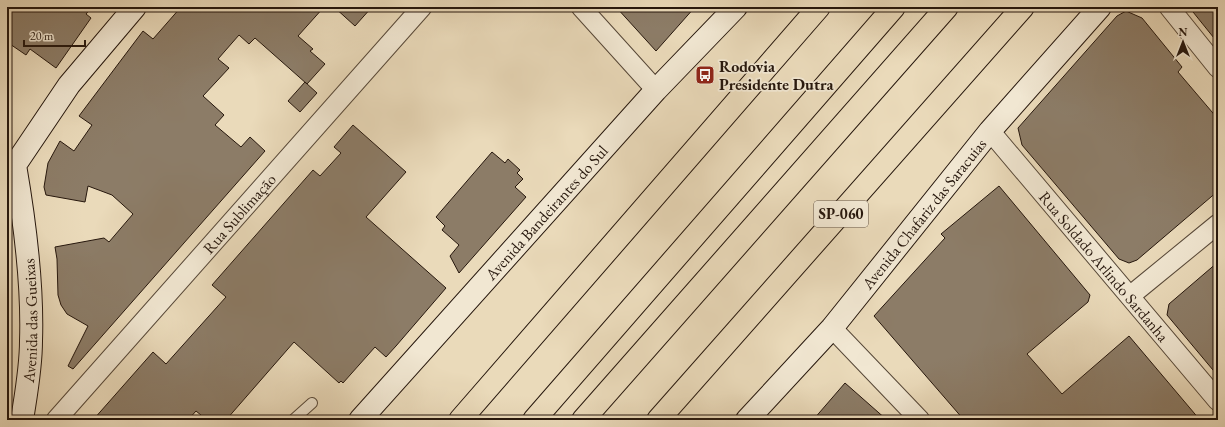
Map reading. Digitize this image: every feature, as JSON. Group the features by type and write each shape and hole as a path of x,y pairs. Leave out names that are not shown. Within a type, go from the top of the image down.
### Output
{"highway":[{"path":"460,420 819,7"},
{"path":"534,420 894,7"},
{"path":"583,420 947,7"},
{"name":"SP-060","path":"658,420 1023,7"}],"street":[{"path":"11,159 69,85 135,7"},
{"name":"Rua Sublimação","path":"56,420 422,7"},
{"path":"581,7 656,90"},
{"name":"Avenida Bandeirantes do Sul","path":"360,420 656,90 736,7"},
{"name":"Avenida Chafariz das Saracuias","path":"747,420 832,328 990,131 1100,7"},
{"path":"1169,7 1218,68"},
{"name":"Rua Soldado Arlindo Sardanha","path":"990,131 1218,401"},
{"name":"Avenida das Gueixas","path":"11,159 23,215 31,300 32,341 22,420"},
{"path":"1130,296 1218,224"},
{"path":"832,328 920,420"}],"lane":[{"path":"293,420 312,403"}],"building":[{"path":"7,7 92,7 86,14 91,18 56,68 30,49 26,55 7,42"},
{"path":"181,7 324,7 298,36 313,49 310,51 325,64 307,84 255,38 249,44 239,35 218,59 229,68 203,96 224,115 215,125 241,147 250,137 265,151 73,369 68,366 88,326 67,314 61,305 58,295 57,259 55,247 104,238 109,242 133,214 112,195 88,186 85,202 46,195 44,187 48,163 60,141 74,151 92,125 79,116 143,31 153,39"},
{"path":"334,7 372,7 355,26"},
{"path":"616,7 695,7 656,51"},
{"path":"1189,7 1218,7 1218,43"},
{"path":"1126,11 1142,18 1182,67 1178,72 1218,119 1218,191 1137,260 1129,263 1119,259 1022,145 1018,128 1117,16"},
{"path":"305,82 317,93 300,112 288,101"},
{"path":"353,125 406,172 366,217 446,288 396,346 386,357 375,347 343,383 341,381 339,383 294,342 226,420 207,420 196,411 188,420 93,420 153,352 166,364 226,297 212,285 313,170 320,176 341,153 334,147"},
{"path":"492,152 505,163 508,159 520,170 517,173 523,179 515,187 526,197 459,273 450,256 459,245 442,230 445,226 436,217"},
{"path":"999,186 1090,295 1088,302 1027,354 1062,394 1129,336 1200,420 964,420 874,316 945,238 941,234"},
{"path":"1218,262 1218,376 1167,315 1169,304"},
{"path":"845,383 887,420 813,420"}],"place":[{"name":"Rodovia Presidente Dutra","path":"705,75"}]}
